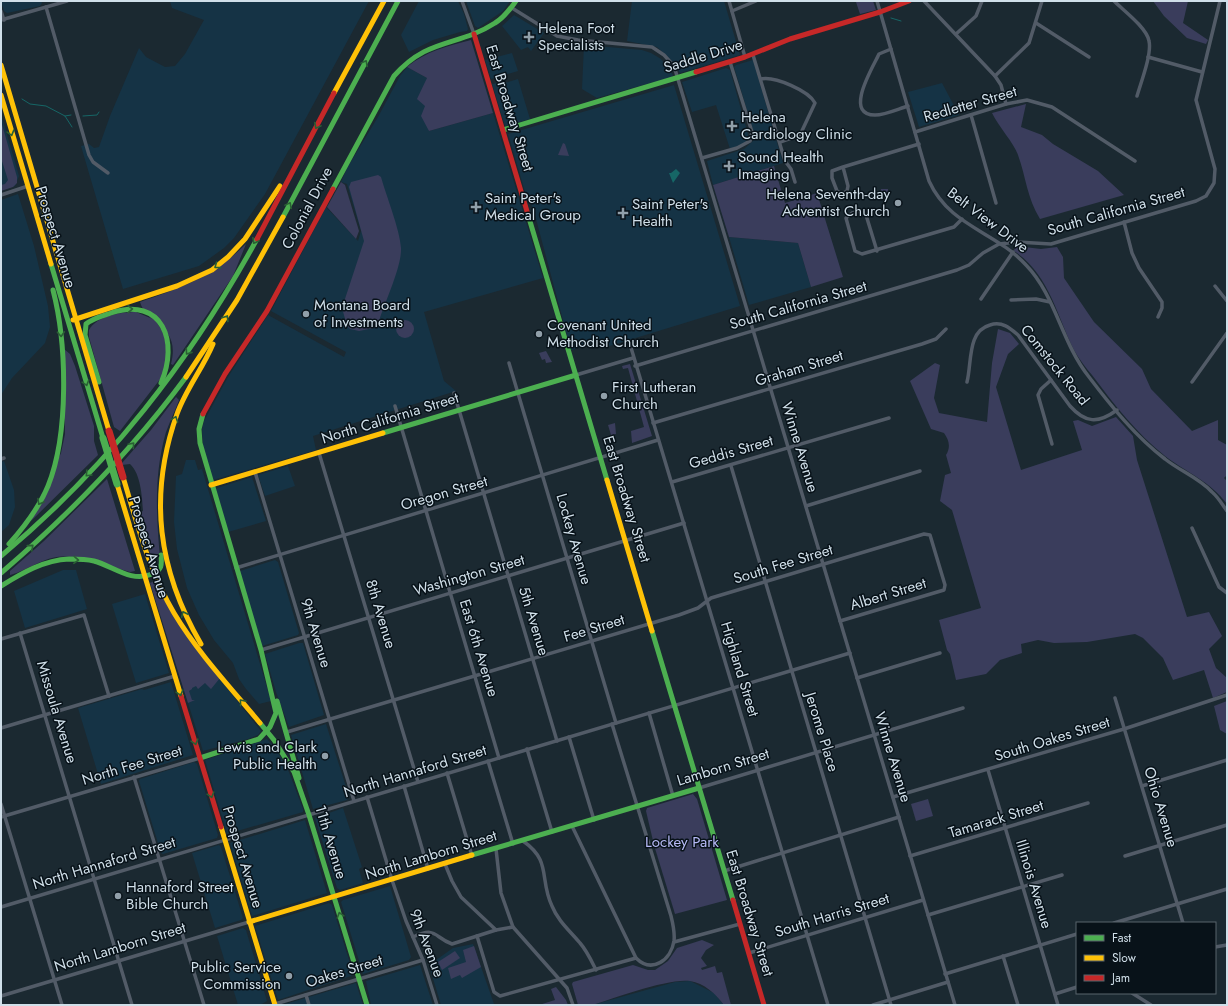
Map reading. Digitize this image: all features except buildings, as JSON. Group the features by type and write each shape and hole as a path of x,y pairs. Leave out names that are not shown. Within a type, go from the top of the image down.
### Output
{"main road":[{"path":"1,556 74,489 133,424 178,366 215,312 384,1"},
{"path":"1,573 67,514 118,461 169,400 216,334 260,259 398,1"},
{"name":"Colonial Drive","path":"212,485 204,460 199,435 205,408 225,374 267,311 394,76 416,54 435,45 474,34 494,25 503,18 516,1"},
{"name":"Saddle Drive","path":"503,130 745,58 790,39 880,12 909,1"},
{"name":"East Broadway Street","path":"474,34 764,1005"},
{"name":"Prospect Avenue","path":"1,65 103,412 154,573 178,620 267,732 290,764 304,796"},
{"name":"Prospect Avenue","path":"1,95 43,241 250,922 273,1005"},
{"path":"71,332 71,324 75,318 183,284 216,267 232,254 248,235 300,158"},
{"path":"1,551 22,530 40,503 51,478 61,441 63,411 61,325 43,241"},
{"path":"103,412 99,382 86,335 86,324 95,318 120,310 133,309 147,312 159,321 165,330 169,344 170,360 162,380 133,424"},
{"path":"1,586 34,567 63,560 93,562 128,576 138,578 159,571 162,564 158,521 165,454 173,424 187,392 211,350 216,334"},
{"name":"North California Street","path":"212,485 576,376"},
{"name":"11th Avenue","path":"212,485 271,688 276,713 274,722 267,732"},
{"path":"160,492 163,541 175,592 189,625 218,672"},
{"name":"11th Avenue","path":"271,688 281,711 304,796 367,1005"},
{"name":"North Fee Street","path":"200,758 259,739 267,732"},
{"name":"Lamborn Street","path":"638,807 700,788"},
{"name":"North Lamborn Street","path":"250,922 638,807"}],"street":[{"path":"46,1 89,155 93,162 108,173"},
{"path":"1,11 2,20 67,1"},
{"name":"East Broadway Street","path":"462,1 474,34"},
{"path":"729,1 745,58"},
{"path":"732,11 756,1"},
{"name":"Belt View Drive","path":"877,1 915,132 930,181 936,195 944,206 1013,252 1026,264 1039,280 1075,359 1144,441 1164,459 1212,491 1227,511"},
{"path":"924,1 996,76 1001,85 1006,104"},
{"path":"956,34 976,16 982,1"},
{"path":"996,76 1029,43 1042,1"},
{"path":"1114,1 1146,32 1150,41 1148,57 1137,96"},
{"name":"South California Street","path":"635,366 957,270 969,265 983,253 999,244 1017,242 1051,244 1196,201 1206,196 1214,183 1215,169 1196,100 1220,1"},
{"name":"Winne Avenue","path":"512,8 552,33 564,38 643,45 658,50 674,66 679,78 955,1005"},
{"path":"1036,23 1089,57"},
{"path":"891,49 879,54 860,97 860,107 867,114 875,116 908,106"},
{"path":"754,55 785,161 791,169 795,182"},
{"path":"1148,57 1202,72"},
{"path":"702,158 737,148 750,141 752,132 730,62"},
{"path":"762,79 770,77 804,92 813,98 815,103 800,135 780,142"},
{"name":"Redletter Street","path":"915,132 1006,104 1027,100 1052,107 1135,161"},
{"path":"971,116 996,203"},
{"path":"843,167 848,186 847,191 842,194 837,191 832,178 832,171 843,167 919,144"},
{"path":"1,195 35,184"},
{"path":"877,251 866,215 861,211 852,213 846,218 855,250 862,254 877,251 954,227 962,219"},
{"path":"1124,222 1138,268 1162,302 1162,308 1158,317"},
{"path":"981,299 1013,252"},
{"path":"1215,286 1227,301"},
{"path":"1011,300 1036,299 1050,302"},
{"name":"Comstock Road","path":"967,382 975,338 980,329 993,324 1005,326 1018,335 1075,412 1086,419 1100,420 1117,410"},
{"name":"Graham Street","path":"653,423 936,339 946,329"},
{"path":"1192,382 1227,333"},
{"name":"Highland Street","path":"629,341 635,366 708,601 828,1005"},
{"path":"576,376 633,358"},
{"name":"Lockey Avenue","path":"509,363 616,723"},
{"path":"1051,380 1040,389 1038,395 1052,444"},
{"name":"5th Avenue","path":"454,393 557,741"},
{"name":"East 6th Avenue","path":"395,406 499,758"},
{"name":"Geddis Street","path":"672,482 889,418"},
{"name":"Oregon Street","path":"236,568 658,440"},
{"name":"8th Avenue","path":"319,453 418,782"},
{"name":"Jerome Place","path":"730,466 766,582 791,671 891,1005"},
{"path":"806,506 920,471"},
{"name":"9th Avenue","path":"255,472 354,801"},
{"name":"Washington Street","path":"261,650 626,541 684,522"},
{"path":"1192,528 1220,587 1227,593"},
{"name":"South Fee Street","path":"650,623 698,608 711,598 926,534 931,538 945,585 942,591"},
{"name":"Albert Street","path":"840,621 942,591"},
{"path":"1,639 84,614 109,696"},
{"name":"Fee Street","path":"475,675 650,623"},
{"name":"Missoula Avenue","path":"20,633 132,1005"},
{"name":"North Hannaford Street","path":"1,907 850,653"},
{"path":"857,678 940,653"},
{"path":"287,732 475,675"},
{"path":"1,728 175,676"},
{"name":"South Oakes Street","path":"893,798 1124,729 1217,700 1227,695"},
{"name":"Ohio Avenue","path":"1115,698 1183,922"},
{"name":"Lamborn Street","path":"700,788 963,708"},
{"path":"649,713 673,796"},
{"path":"572,826 636,958 646,965 656,965 664,960 674,942 671,916 612,724"},
{"path":"569,737 594,820"},
{"path":"527,750 552,832"},
{"name":"North Fee Street","path":"3,817 200,758"},
{"path":"1142,786 1227,760"},
{"path":"488,761 513,844"},
{"name":"Illinois Avenue","path":"988,770 1058,1005"},
{"path":"447,773 472,856"},
{"path":"134,777 204,1005"},
{"path":"404,786 428,869"},
{"name":"9th Avenue","path":"367,797 392,880 406,921 423,960 437,1005"},
{"name":"Tamarack Street","path":"910,856 1005,829 1088,803"},
{"path":"1,804 3,817 62,1005"},
{"path":"724,870 899,817"},
{"path":"1125,856 1159,844 1227,825"},
{"path":"523,841 534,850 543,864 546,891 555,913 581,944 596,970"},
{"path":"496,849 498,878 501,893 514,928 560,980 569,992 573,1005"},
{"path":"445,864 461,897 496,930"},
{"path":"928,915 1062,875"},
{"path":"1117,922 1227,889"},
{"name":"South Harris Street","path":"749,953 923,900"},
{"name":"North Lamborn Street","path":"1,996 250,922"},
{"path":"674,942 740,924"},
{"path":"413,937 424,932 430,932 452,944 496,930 514,928"},
{"path":"946,974 1076,934"},
{"path":"477,936 494,992 498,996 504,996 636,958"},
{"path":"1216,947 1227,945"},
{"path":"1003,956 1018,1005"},
{"name":"Oakes Street","path":"273,1005 423,960"},
{"path":"873,1005 948,982"},
{"path":"1055,994 1076,988"},
{"path":"1134,994 1151,1005"},
{"path":"306,995 309,1005"}],"shaded area":[{"path":"1,1 41,1 42,3 40,6 7,13 4,11"},
{"path":"170,1 369,1 265,194 234,238 224,248 199,266 123,289 81,146 89,144 94,148 99,147 110,116 139,48 146,57 165,67 175,66 185,54 204,20 172,8"},
{"path":"419,1 458,1 464,14 468,29 467,31 433,40 409,52 401,35"},
{"path":"466,1 510,1 503,11 478,28 475,26"},
{"path":"632,1 724,1 740,55 680,73 674,63 657,47 627,41"},
{"path":"514,15 544,33 531,51 528,47 521,50 502,26"},
{"path":"584,45 642,50 651,53 661,59 673,75 672,77 597,98 582,89"},
{"path":"512,53 518,71 491,79 485,60"},
{"path":"753,60 783,163 713,185 707,161 744,149 753,141 754,133 734,67"},
{"path":"407,67 427,78 426,106 429,131 493,113 543,278 424,312 444,381 456,391 313,436 316,450 213,480 203,449 202,429 204,421 228,377 268,315 344,357 346,352 271,311 326,207 358,241 361,231 347,184 341,182 347,168 378,117 400,76"},
{"path":"726,68 730,70 749,138 743,145 730,149 716,105 692,112 682,82"},
{"path":"518,79 530,119 505,126 492,84 497,83 498,85"},
{"path":"942,83 959,115 919,127 908,92"},
{"name":"Saint Peter's Health","path":"674,85 740,306 603,348 599,338 587,345 571,350 536,219 528,194 526,195 508,134"},
{"path":"1,114 19,176 15,186 1,190"},
{"path":"676,169 680,173 673,183 669,173"},
{"path":"18,194 34,246 48,306 50,327 45,343 12,378 1,395 1,200"},
{"path":"729,237 798,243 811,287 749,305"},
{"path":"186,460 195,460 198,470 202,469 271,701 259,704 246,689 239,679 233,663 214,640 199,615 187,588 177,549 174,522 176,476 182,474"},
{"path":"4,461 14,490 15,507 9,525 1,532 1,462"},
{"path":"288,466 295,486 265,496 258,475"},
{"path":"252,477 266,521 228,532 216,489"},
{"path":"275,560 278,562 299,633 298,635 262,646 240,571"},
{"path":"63,570 76,570 87,609 25,628 14,591"},
{"path":"145,594 169,673 136,683 112,604"},
{"path":"303,643 324,715 289,727 276,692 265,654"},
{"path":"216,674 261,731 258,735 248,739 203,751 184,690"},
{"path":"171,682 193,755 101,784 78,708"},
{"path":"326,724 349,796 347,800 313,809 291,735"},
{"path":"267,739 277,751 289,772 303,812 227,834 205,760"},
{"path":"194,762 197,764 218,835 217,838 163,854 161,853 139,781 140,779"},
{"path":"343,808 362,867 359,869 363,883 340,890 337,888 315,818"},
{"path":"305,820 327,893 252,916 230,843"},
{"path":"219,845 221,847 243,918 241,920 215,928 192,853"},
{"path":"390,886 411,957 409,960 363,974 341,902 343,900"},
{"path":"329,903 332,905 353,973 351,976 278,1000 255,926"},
{"path":"243,928 246,930 267,1001 260,1005 238,1005 217,936"},
{"path":"473,944 494,1004 441,1005 429,965 453,948"},
{"path":"420,965 433,1005 371,1005 366,981"},
{"path":"690,981 714,993 724,1005 592,1005 675,982"},
{"path":"356,983 363,1005 282,1005"}],"green space":[{"path":"850,1 873,1 876,10 860,14 856,2"},
{"path":"1153,1 1188,1 1183,23 1208,40 1206,44 1187,38 1164,16"},
{"path":"471,40 493,113 429,131 421,116 425,106 417,99 427,78 407,67 414,61 430,53"},
{"path":"1026,104 1021,127 1042,135 1053,144 1098,171 1124,195 1040,219 1029,195 1016,150 992,113"},
{"path":"1,121 17,177 17,183 13,187 1,191 1,185 5,184 8,180 1,158"},
{"path":"563,143 565,144 569,156 558,155"},
{"path":"774,166 785,203 817,193 843,277 811,287 798,243 729,237 713,185"},
{"path":"378,175 381,177 396,222 401,256 379,321 374,328 359,331 350,329 347,326 342,308 364,241 349,187 351,182"},
{"path":"341,182 345,185 359,231 356,239 327,207"},
{"path":"881,189 888,189 888,195 883,200 879,200"},
{"path":"246,244 233,276 173,365 171,364 173,351 171,341 167,333 149,317 140,302 183,286 209,273"},
{"path":"1015,246 1041,249 1057,247 1063,257 1064,278 1094,322 1142,369 1151,389 1192,431 1218,420 1218,440 1227,445 1227,475 1224,478 1227,481 1227,504 1214,489 1165,456 1135,428 1117,407 1078,357 1044,283 1026,260 1014,251"},
{"path":"136,312 155,320 165,335 167,361 161,378 120,431 114,427 89,337 89,330 92,325 103,318 117,314"},
{"path":"405,320 411,323 414,329 411,335 405,338 399,335 396,329 399,323"},
{"path":"998,329 1010,333 1019,344 1008,354 996,387 1021,470 1082,450 1073,421 1078,420 1092,426 1116,417 1133,436 1137,460 1187,617 1209,612 1222,636 1209,649 1216,668 1227,678 1227,692 1213,698 1204,670 1173,680 1163,658 1143,638 1135,634 1087,642 1054,643 1038,640 1021,644 1022,653 1000,660 986,674 956,680 950,654 947,650 939,620 981,608 952,510 940,501 945,475 951,473 946,455 949,446 948,441 944,433 931,429 910,381 935,363 940,365 934,398 939,413 987,422 992,363"},
{"path":"64,349 70,354 75,366 94,426 94,441 98,455 31,521 61,453 65,434"},
{"path":"546,351 552,362 546,363 545,359 542,360 539,353"},
{"path":"630,364 652,436 632,443 631,431 644,427 628,368 623,369 622,366"},
{"path":"176,397 179,400 166,432 159,463 157,510 160,557 152,560 138,513 143,511 139,480 134,468 130,464 122,465 122,463 151,430"},
{"path":"615,423 616,434 611,435 608,425"},
{"path":"107,479 135,571 130,572 81,558 62,557 48,559 10,575 10,571 44,541"},
{"path":"154,581 165,601 220,678 211,689 205,683 198,689 196,686 192,688 189,691 192,700 195,700 188,703 150,583"},
{"path":"1227,701 1227,734 1220,730 1214,706"},
{"name":"Lockey Park","path":"693,794 697,799 727,900 675,914 654,845 646,811 647,808"},
{"path":"928,799 933,816 916,821 911,804"},
{"path":"702,940 714,945 706,950 701,958 707,966 701,968 702,970 715,966 717,973 722,972 731,1005 724,1005 713,993 700,984 690,981 680,981 655,985 592,1005 578,1005 572,984 573,982 633,965 648,970 655,970 668,961 677,948"},
{"path":"474,946 481,967 462,978 460,975 451,979 448,968 466,962 463,950"},
{"path":"455,951 460,958 442,970 438,962"},
{"path":"556,987 568,1005 539,1005 555,1000 551,989"}],"waterway":[{"path":"891,18 901,21"},
{"path":"22,99 30,104 46,106 65,116 72,127"},
{"path":"83,116 97,115 99,112"},
{"path":"65,116 71,115"}],"traffic: fast":[{"path":"283,217 398,1"},
{"path":"333,189 394,76 407,64 431,48 481,31 495,23 504,16 516,1"},
{"path":"503,130 696,72"},
{"path":"529,218 607,480"},
{"path":"1,556 40,522 77,486 144,410 204,327 257,239"},
{"path":"51,264 103,438"},
{"path":"9,544 31,516 48,486 55,465 60,441 64,389 63,362 58,312 53,290"},
{"path":"99,382 85,335 86,324 101,316 129,309 143,311 154,317 162,326 167,338 168,352 166,368 161,383"},
{"path":"383,433 576,375"},
{"path":"1,573 27,551 76,504 122,456 186,377"},
{"path":"200,758 259,739 270,727 276,713 261,650 200,443 199,429 203,414"},
{"path":"103,438 117,484"},
{"path":"1,586 25,572 42,565 69,559 85,559 94,561 122,573 144,576 152,574 160,569 161,555"},
{"path":"652,631 733,900"},
{"path":"277,701 299,778"},
{"path":"260,723 274,740 294,772 309,815 367,1005"},
{"path":"472,855 699,788"}],"traffic: slow":[{"path":"334,93 384,1"},
{"path":"1,65 109,431"},
{"path":"1,95 51,264"},
{"path":"73,320 177,286 212,270 228,257 245,239 280,186"},
{"path":"186,377 237,300 283,217"},
{"path":"201,644 186,616 175,588 167,560 162,532 162,474 168,444 177,414 213,344"},
{"path":"211,485 383,433"},
{"path":"123,477 151,564 165,597 193,642 260,723"},
{"path":"607,480 652,631"},
{"path":"117,484 181,696"},
{"path":"221,827 275,1005"},
{"path":"249,922 472,855"}],"traffic: jam":[{"path":"696,72 745,57 790,39 880,12 909,1"},
{"path":"474,34 529,218"},
{"path":"257,239 334,93"},
{"path":"203,414 225,374 267,311 333,189"},
{"path":"109,431 123,477"},
{"path":"181,696 221,827"},
{"path":"733,900 764,1005"}],"place":[{"name":"Helena Foot Specialists","path":"529,37"},
{"name":"Helena Cardiology Clinic","path":"732,126"},
{"name":"Sound Health Imaging","path":"729,166"},
{"name":"Helena Seventh-day Adventist Church","path":"898,203"},
{"name":"Saint Peter's Medical Group","path":"476,207"},
{"name":"Saint Peter's Health","path":"623,213"},
{"name":"Montana Board of Investments","path":"306,314"},
{"name":"Covenant United Methodist Church","path":"539,334"},
{"name":"First Lutheran Church","path":"604,396"},
{"name":"Lewis and Clark Public Health","path":"325,756"},
{"name":"Hannaford Street Bible Church","path":"118,896"},
{"name":"Public Service Commission","path":"289,976"}]}
